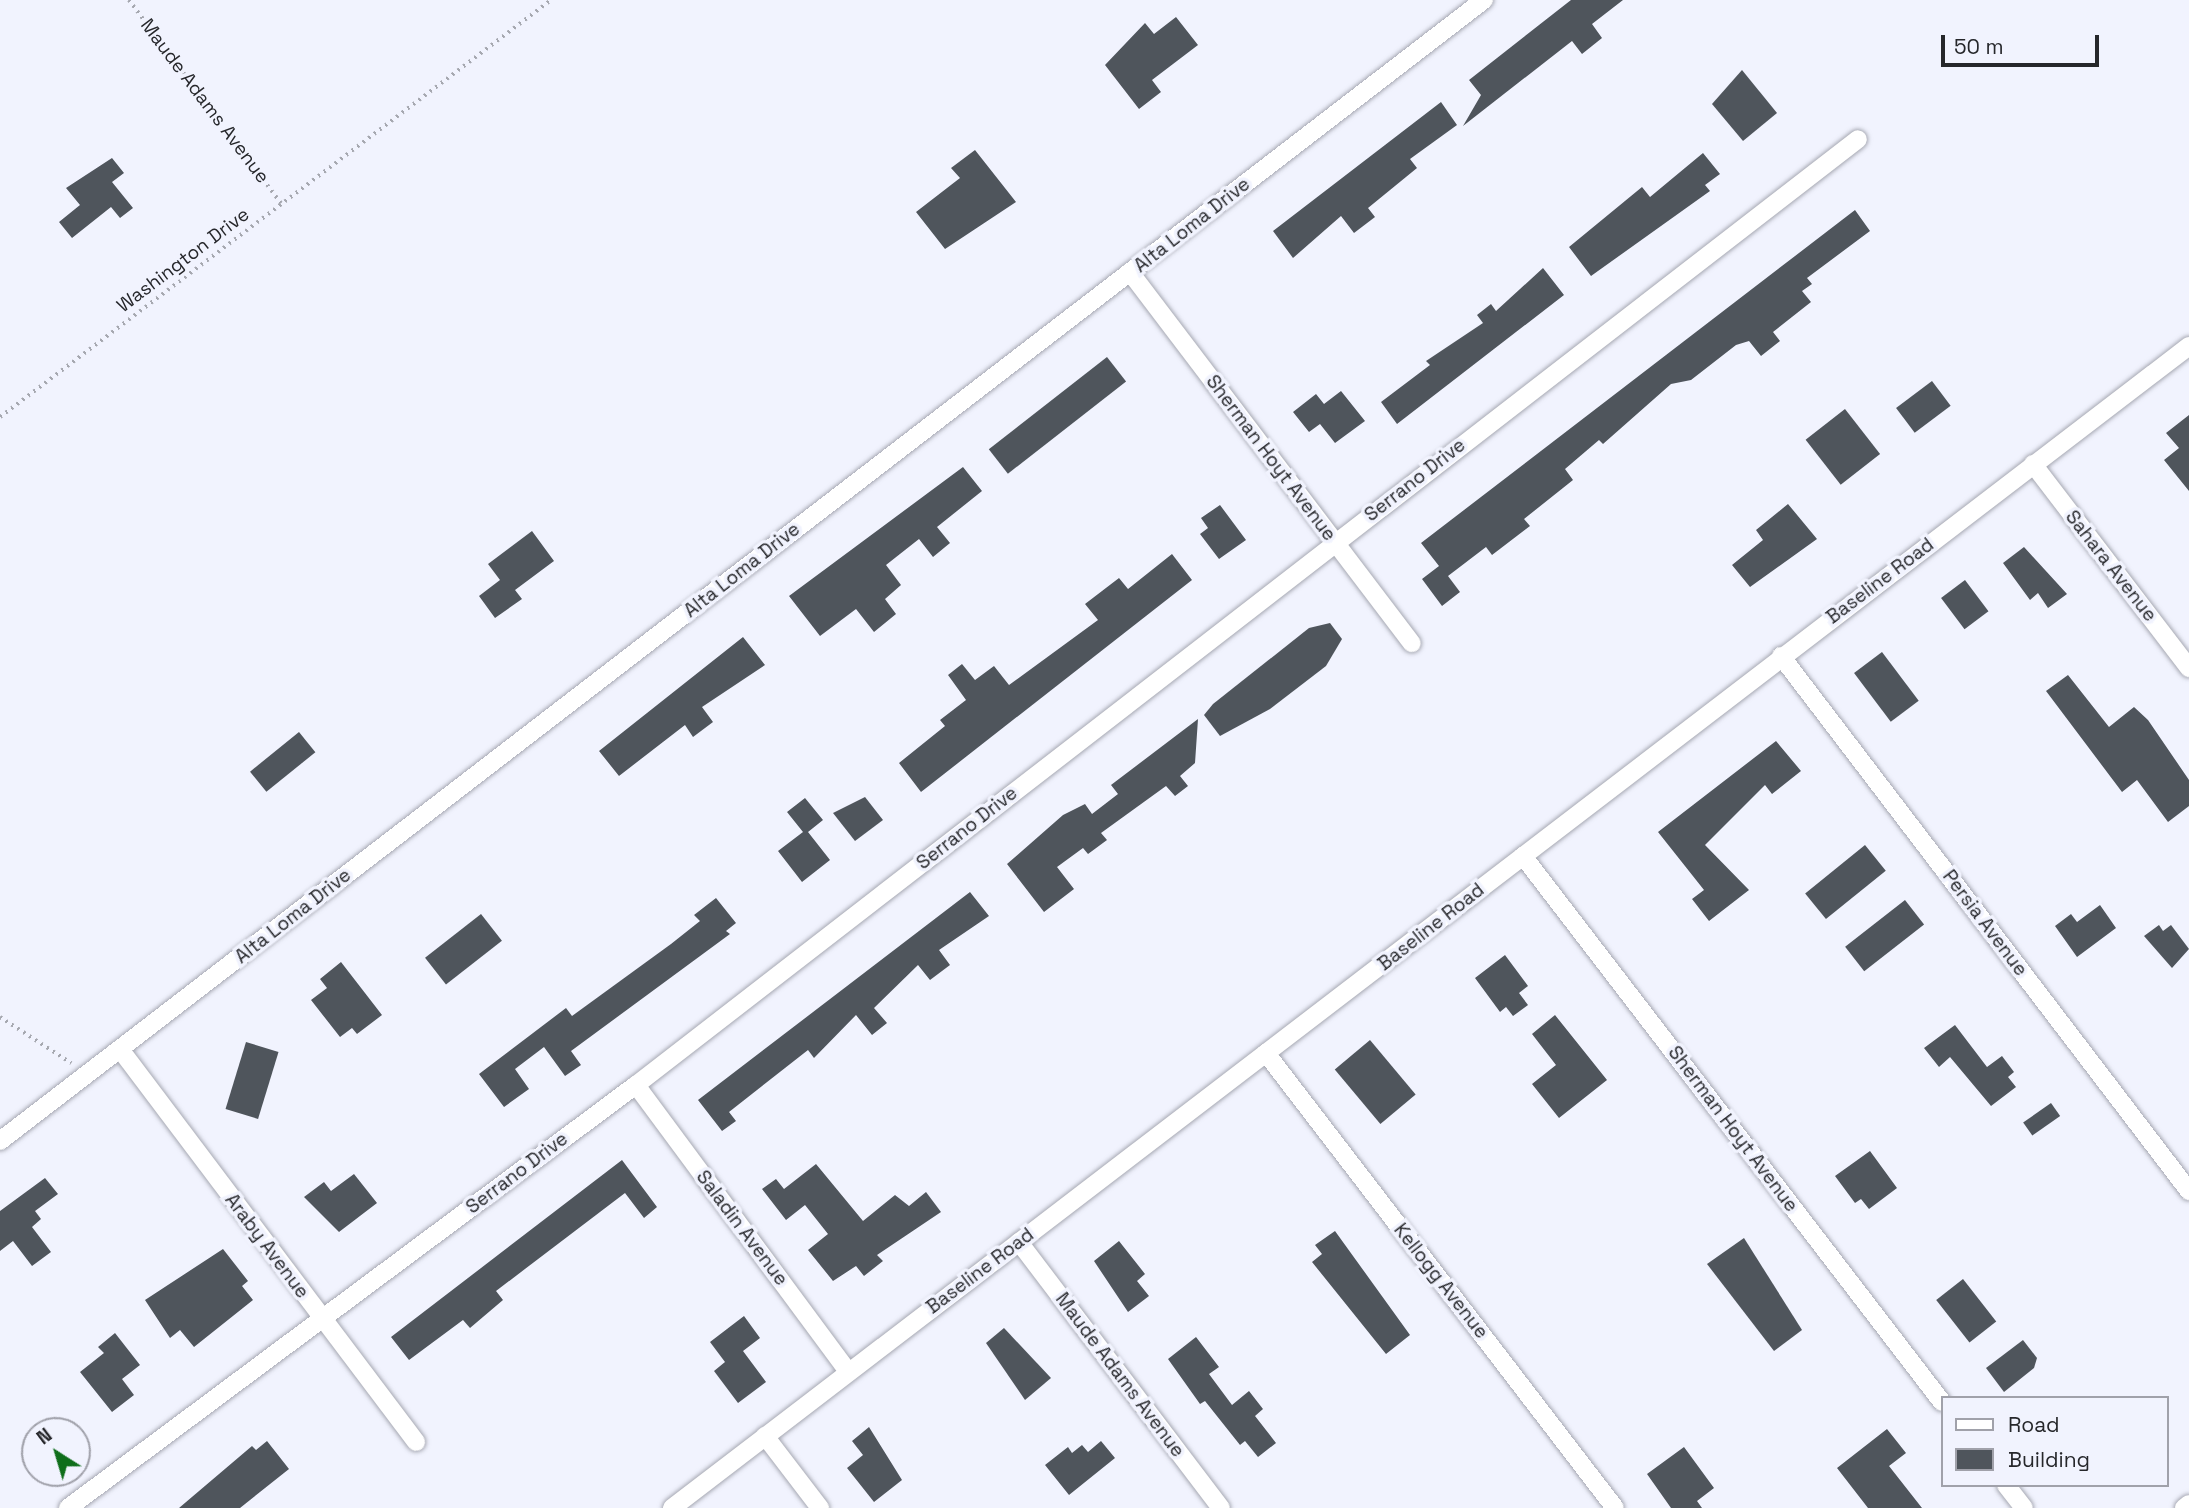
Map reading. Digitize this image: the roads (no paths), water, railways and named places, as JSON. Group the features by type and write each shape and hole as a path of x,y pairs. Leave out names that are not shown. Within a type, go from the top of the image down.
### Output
{"street":[{"name":"Alta Loma Drive","path":"0,1141 1484,0"},
{"name":"Serrano Drive","path":"68,1508 636,1085 1858,139"},
{"name":"Sherman Hoyt Avenue","path":"1130,272 1412,643"},
{"name":"Baseline Road","path":"672,1508 2189,346"},
{"name":"Sahara Avenue","path":"2033,464 2189,668"},
{"name":"Persia Avenue","path":"1782,656 2189,1191"},
{"name":"Sherman Hoyt Avenue","path":"1523,856 1940,1399"},
{"name":"Araby Avenue","path":"121,1049 321,1319 416,1442"},
{"name":"Kellogg Avenue","path":"1266,1053 1615,1508"},
{"name":"Saladin Avenue","path":"636,1085 848,1371"},
{"name":"Maude Adams Avenue","path":"1019,1242 1221,1508"},
{"path":"765,1436 820,1508"},
{"path":"2008,1487 2024,1508"},
{"path":"2184,1508 2189,1504"}]}
